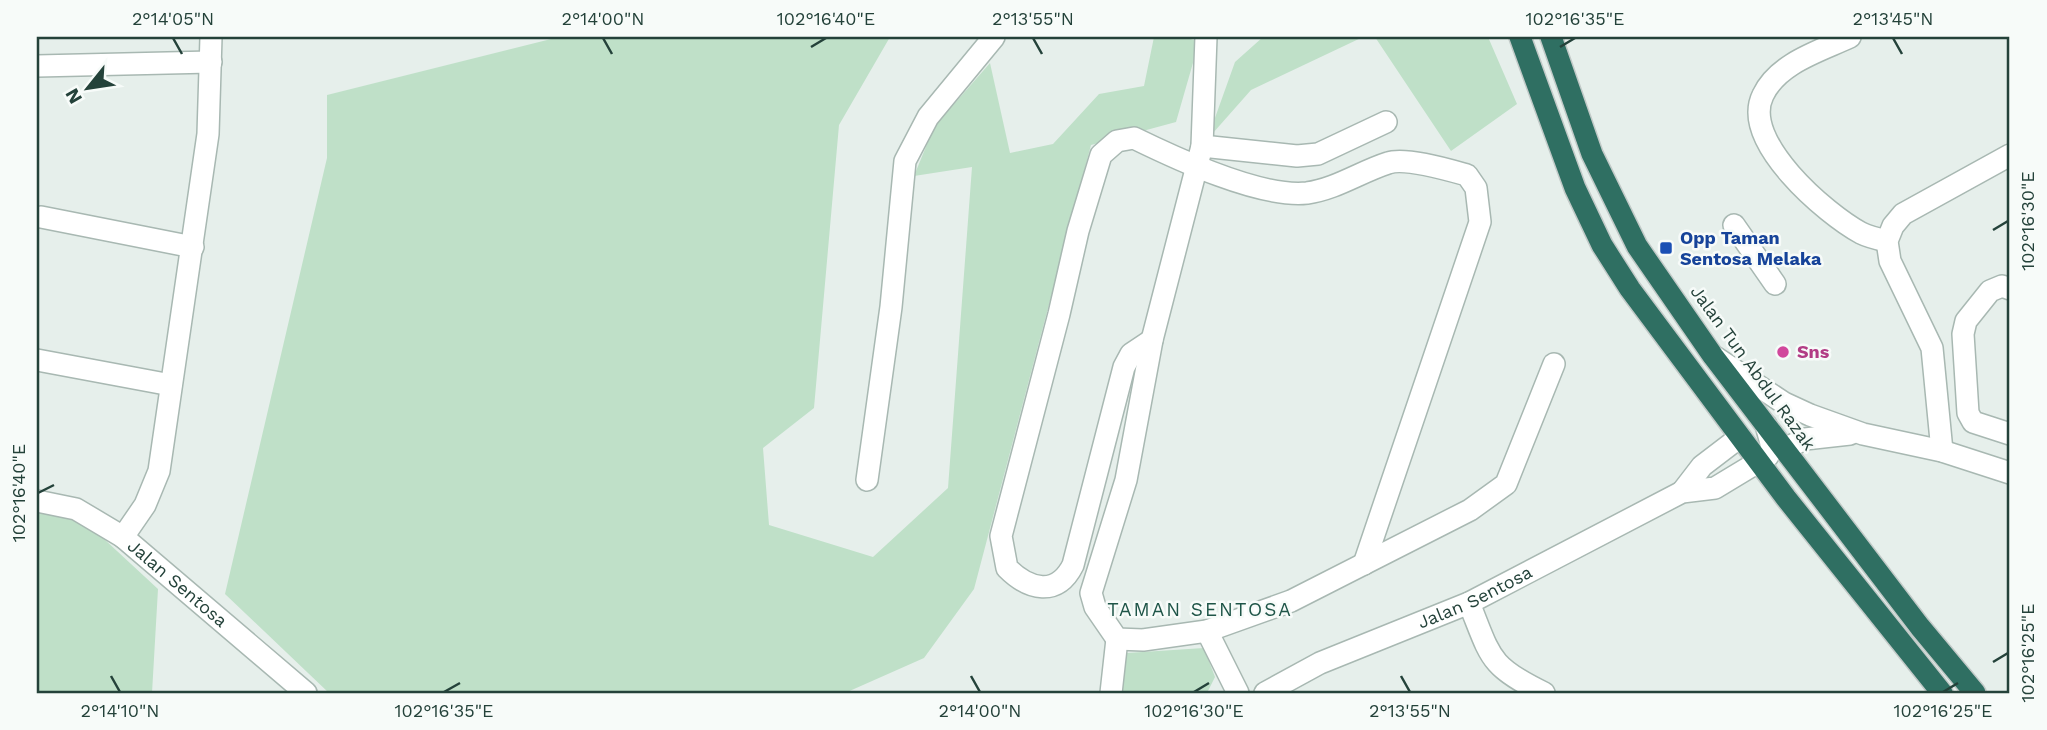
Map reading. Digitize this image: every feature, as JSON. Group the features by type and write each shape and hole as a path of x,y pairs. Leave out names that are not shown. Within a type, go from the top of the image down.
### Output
{"highway":[{"path":"1520,37 1574,188 1602,245 1630,289 1760,463 1942,693"},
{"name":"Jalan Tun Abdul Razak","path":"1551,37 1592,154 1618,211 1652,267 1713,356 1920,627 1975,693"}],"street":[{"path":"123,537 153,489 193,247 208,134 211,37"},
{"path":"867,480 891,307 905,161 928,117 994,37"},
{"path":"1111,693 1117,639 1095,607 1091,593 1126,480 1152,340 1202,146 1206,37"},
{"path":"1850,37 1773,78 1761,97 1759,120 1766,140 1804,189 1855,229 1887,241"},
{"path":"37,66 94,62 211,62"},
{"path":"1202,146 1297,156 1318,154 1386,122"},
{"path":"1152,340 1131,355 1124,367 1068,575 1051,587 1030,586 1007,568 1001,536 1059,314 1077,231 1101,155 1117,141 1134,138 1197,168 1274,191 1304,193 1322,190 1391,162 1467,175 1476,188 1480,222 1364,564"},
{"path":"1942,451 1932,348 1890,261 1887,241 1892,226 1903,214 2010,155"},
{"path":"41,217 193,247"},
{"path":"1734,225 1775,284"},
{"path":"2010,289 2001,286 1990,291 1966,321 1963,334 1968,413 1973,422 2010,434"},
{"path":"1713,356 1784,402 1863,434 1942,451 2010,474"},
{"path":"37,360 171,385"},
{"path":"1117,639 1143,639 1207,631 1291,601 1470,510 1506,484 1554,364"},
{"path":"1760,463 1768,456 1772,447 1766,425"},
{"path":"1784,449 1815,437 1863,434"},
{"name":"Jalan Sentosa","path":"1682,492 1702,466 1740,437"},
{"name":"Jalan Sentosa","path":"1265,693 1321,663 1468,603 1682,492 1715,488 1760,463"},
{"name":"Jalan Sentosa","path":"37,501 76,509 123,537 306,693"},
{"path":"1468,603 1491,657 1500,668 1544,693"},
{"path":"1207,631 1238,693"},
{"path":"1897,636 1930,693"}],"green space":[{"path":"559,37 890,37 839,125 814,408 763,448 769,525 873,557 948,488 972,167 914,176 934,127 990,63 1010,153 1053,144 1099,94 1144,86 1154,37 1185,37 1199,42 1176,122 1091,145 974,589 924,658 845,693 329,693 225,594 327,158 327,95"},
{"path":"1263,37 1363,37 1251,90 1213,133 1211,129 1235,62"},
{"path":"1375,37 1488,37 1517,104 1451,151"},
{"path":"49,505 90,526 158,589 152,693 37,693 37,506"},
{"path":"1204,648 1215,677 1207,693 1119,693 1127,653"}],"place":[{"name":"Opp Taman Sentosa Melaka","path":"1666,248"},
{"name":"Sns","path":"1783,352"}],"district":[{"name":"TAMAN SENTOSA","path":"1200,609"}]}
